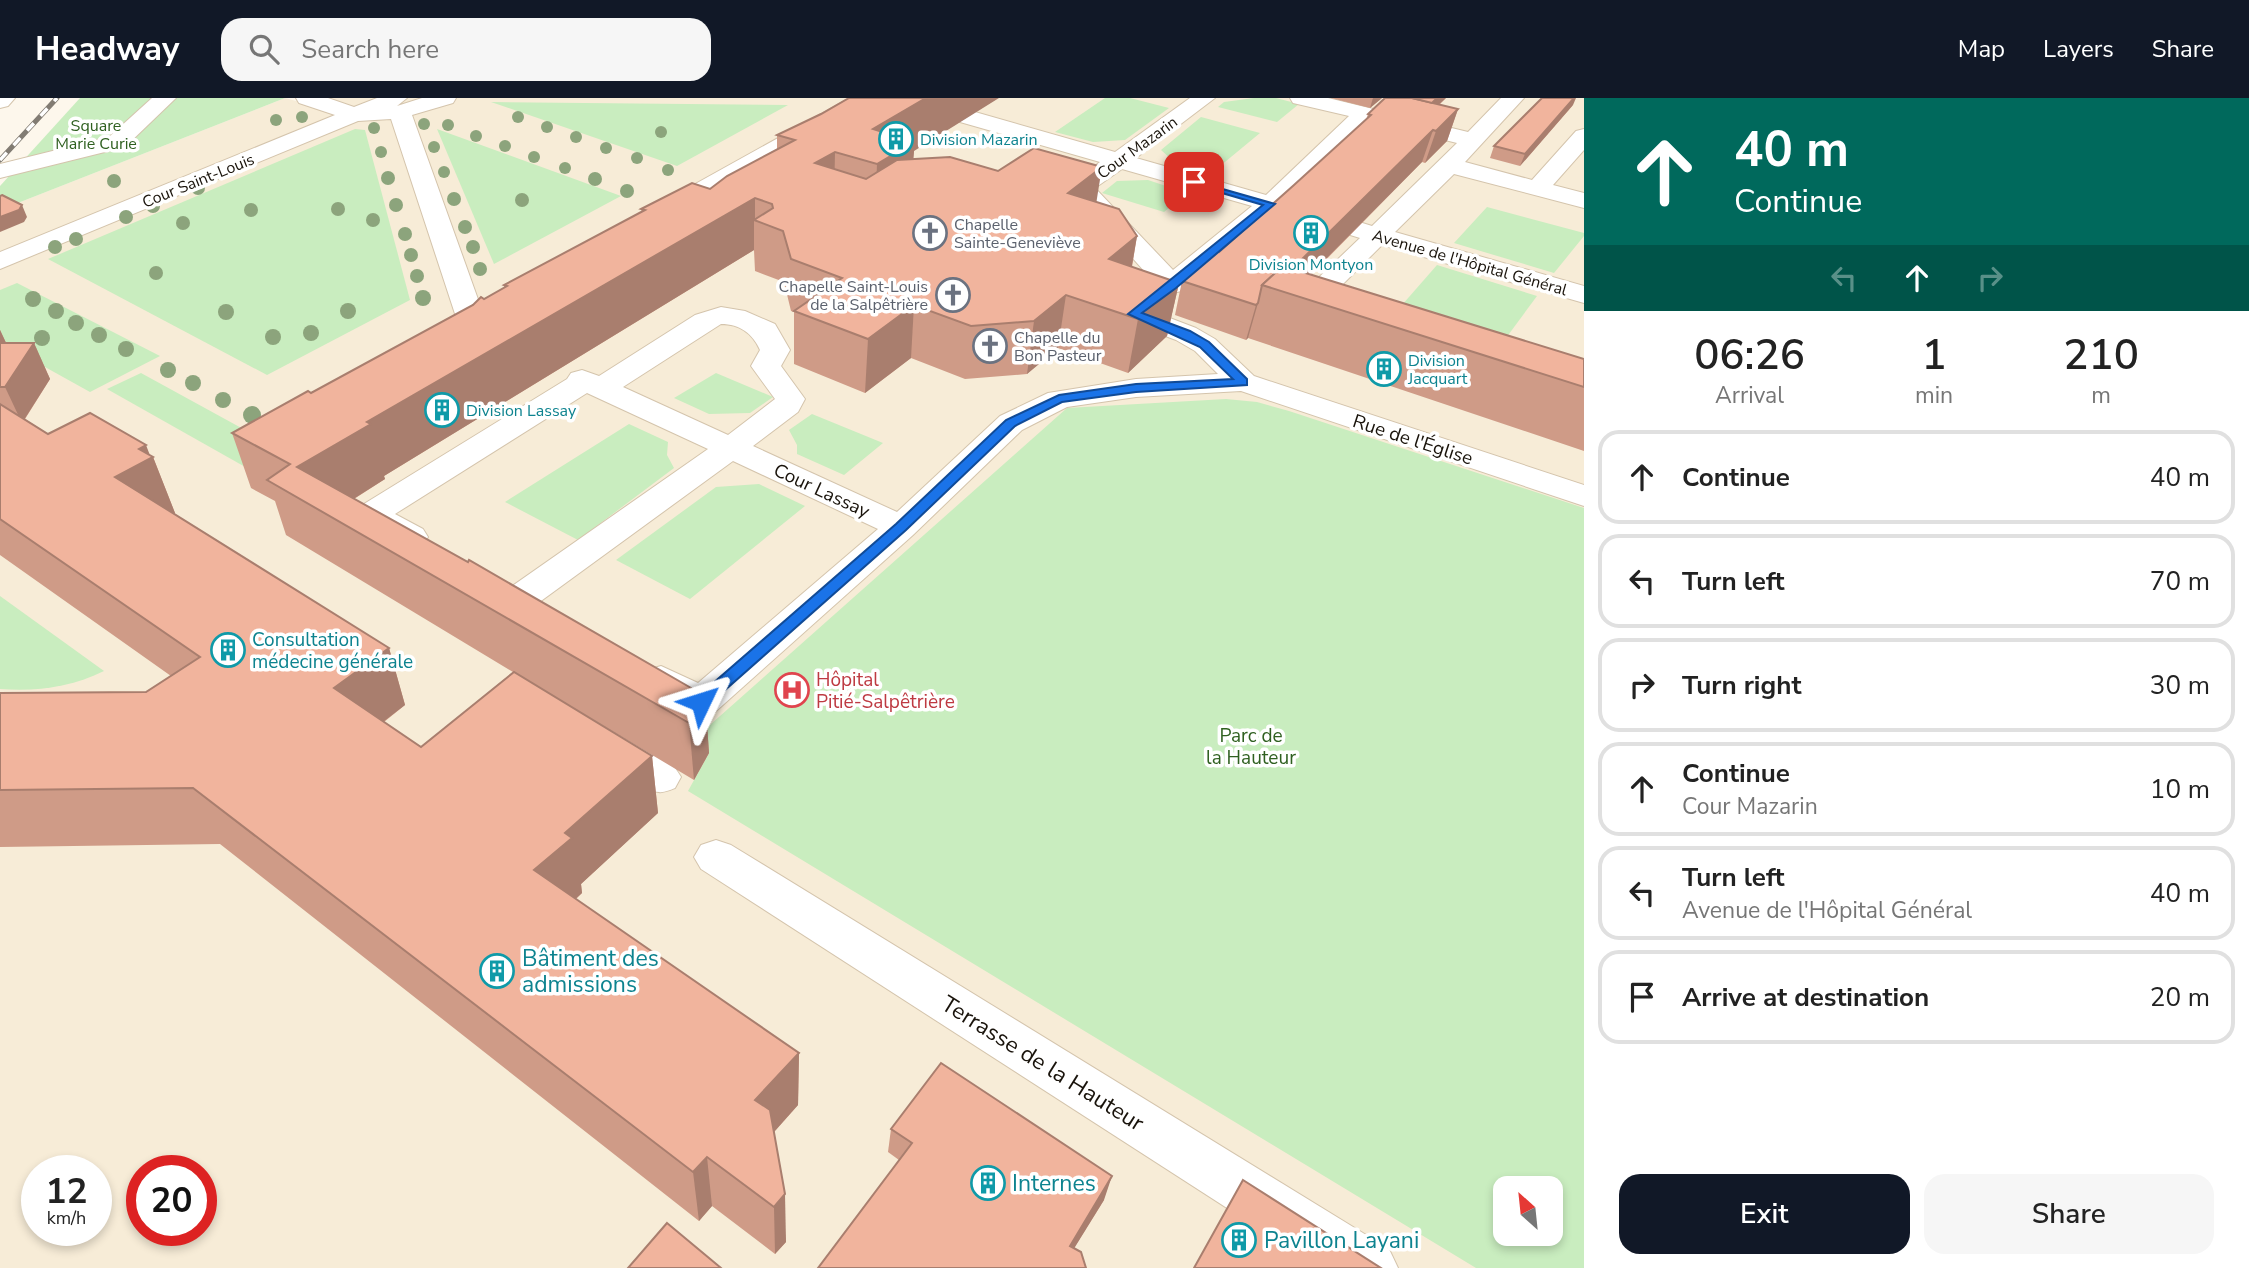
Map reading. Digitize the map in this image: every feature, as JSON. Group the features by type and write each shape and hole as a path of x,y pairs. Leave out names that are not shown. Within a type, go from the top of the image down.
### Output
{"lane":[{"path":"0,171 117,142 164,98"},
{"path":"307,98 355,115 445,98"},
{"path":"634,229 866,98"},
{"name":"Cour Mazarin","path":"1172,285 1081,187 1204,98"},
{"path":"1301,98 1473,140"},
{"path":"1325,321 1299,312 1366,232 1449,165 1513,98"},
{"path":"398,105 461,326"},
{"path":"1243,382 1205,345 1186,334 1133,314 1281,207 1364,114"},
{"name":"Cour Saint-Louis","path":"0,261 355,115"},
{"path":"968,117 1281,207"},
{"path":"1537,189 1584,136"},
{"path":"1449,165 1584,201"},
{"name":"Avenue de l'Hôpital Général","path":"1366,232 1584,295"},
{"path":"461,326 498,305"},
{"path":"440,553 371,514 582,379 712,317 732,315 765,330 775,350 766,366 790,399 787,406 534,607 488,621"},
{"path":"461,326 505,344"},
{"name":"Cour Lassay","path":"582,379 901,527 701,702 631,662"},
{"path":"901,527 1011,423 1059,399 1136,388 1243,382"},
{"name":"Rue de l'Église","path":"1243,382 1584,496"},
{"path":"485,579 534,607"},
{"path":"580,723 660,777"},
{"name":"Terrasse de la Hauteur","path":"716,857 1370,1268"}],"shaded area":[{"name":"Hôpital Pitié-Salpêtrière","path":"285,98 296,101 304,98 1584,98 1584,1268 0,1268 0,210"}],"green space":[{"name":"Square Marie Curie","path":"80,98 285,98 0,210 0,186"},
{"path":"1105,98 1130,98 1169,108 1125,140 1093,142 1055,132"},
{"path":"1276,98 1299,104 1277,122 1218,107 1224,102"},
{"path":"491,102 788,105 677,166"},
{"path":"1201,117 1260,133 1208,176 1172,165 1171,159 1161,150"},
{"path":"355,129 365,130 410,300 267,375 48,259"},
{"path":"437,129 621,196 494,264"},
{"path":"1148,180 1187,193 1164,212 1102,193 1117,181"},
{"path":"1487,207 1584,233 1584,236 1554,273 1454,243"},
{"path":"1437,265 1537,296 1506,338 1402,305"},
{"path":"17,283 160,356 90,392 0,342 0,290"},
{"path":"141,373 280,449 247,468 107,389"},
{"path":"716,373 773,397 750,413 709,414 674,398"},
{"name":"Parc de la Hauteur","path":"1226,399 1257,402 1584,508 1584,1268 1476,1268 688,791 709,753 702,732 1067,408"},
{"path":"812,414 883,443 844,475 797,454 797,445 789,430"},
{"path":"629,424 668,442 667,455 674,468 578,540 505,502"},
{"path":"759,484 805,506 690,599 616,560 716,487"},
{"path":"0,596 104,671 54,687 0,689"}],"building":[{"path":"849,98 926,98 873,129 914,142 877,164 835,152 815,163 866,179 897,160 950,157 998,171 1034,148 1102,167 1068,193 1119,209 1137,236 1109,259 1179,283 1138,319 1066,295 1034,321 971,326 914,305 868,339 794,311 842,278 791,259 783,231 754,220 773,208 772,204 755,198 367,422 371,424 297,467 468,562 469,560 705,696 689,723 267,480 290,464 232,433 308,391 311,393 473,305 481,297 484,299 507,286 504,285 645,210 641,209 692,183 710,189 727,176 795,140 777,135"},
{"path":"1385,98 1412,98 1458,109 1436,131 1433,130 1292,269 1283,266 1262,285 1256,305 1182,281 1294,185 1371,115 1368,114"},
{"path":"1412,98 1437,98 1432,103"},
{"path":"1542,98 1574,98 1525,154 1494,146"},
{"path":"2,195 22,205 19,210 0,217"},
{"path":"1283,266 1584,359 1584,387 1262,285"},
{"path":"0,343 34,343 5,387 0,387"},
{"path":"0,404 48,434 90,413 146,445 139,449 153,457 115,477 389,648 334,688 421,747 514,672 652,756 565,833 572,838 534,870 799,1053 755,1100 770,1110 785,1194 774,1207 707,1157 693,1172 193,788 0,790 0,693 146,692 200,657 0,519"},
{"name":"Internes","path":"941,1063 1112,1176 1070,1246 1081,1252 1086,1268 818,1268 912,1143 891,1129"},
{"path":"1243,1180 1381,1268 1194,1268"},
{"path":"667,1223 721,1268 628,1268"}],"railway":[{"path":"0,160 57,98"}],"place":[{"name":"Division Mazarin","path":"896,139"},
{"name":"Chapelle Sainte-Geneviève","path":"930,233"},
{"name":"Division Montyon","path":"1311,233"},
{"name":"Chapelle Saint-Louis de la Salpêtrière","path":"953,295"},
{"name":"Chapelle du Bon Pasteur","path":"990,346"},
{"name":"Division Jacquart","path":"1384,369"},
{"name":"Division Lassay","path":"442,410"},
{"name":"Consultation médecine générale","path":"228,650"},
{"name":"Hôpital Pitié-Salpêtrière","path":"792,690"},
{"name":"Bâtiment des admissions","path":"497,971"},
{"name":"Internes","path":"988,1183"},
{"name":"Pavillon Layani","path":"1239,1240"}],"route":[{"path":"701,702 901,527 1011,423 1059,399 1136,388 1243,382 1205,345 1186,334 1133,314 1270,204 1194,182"}]}
